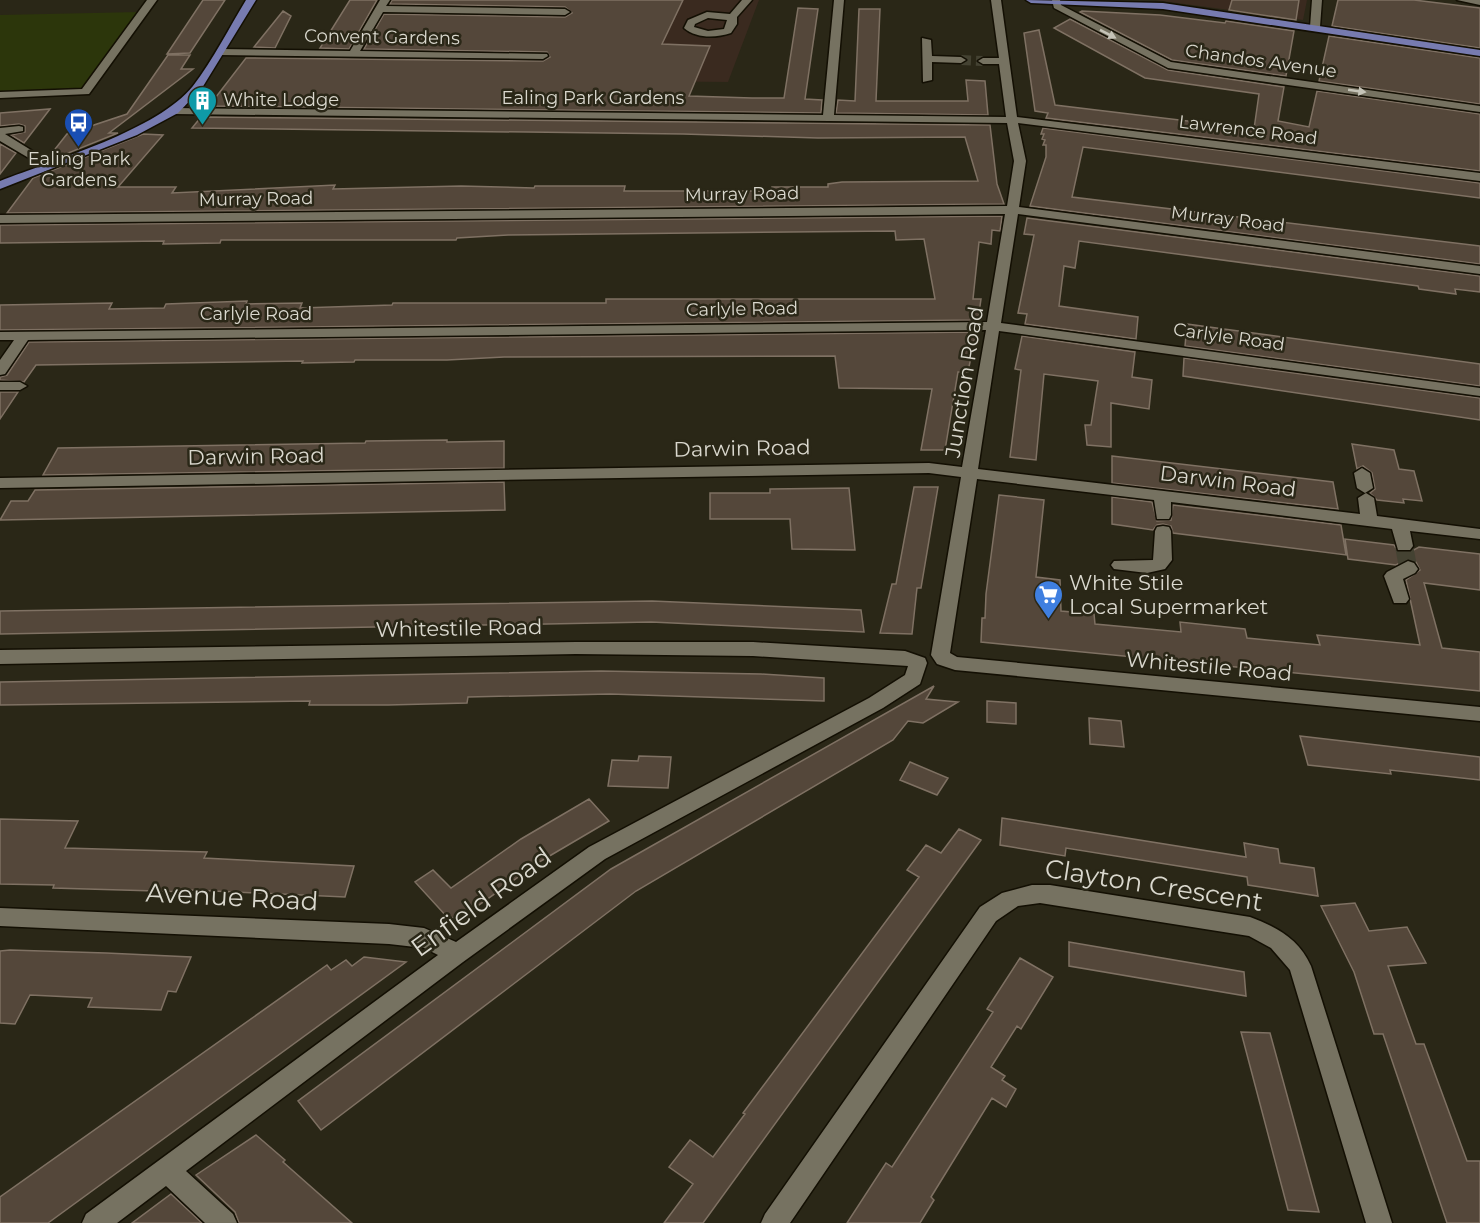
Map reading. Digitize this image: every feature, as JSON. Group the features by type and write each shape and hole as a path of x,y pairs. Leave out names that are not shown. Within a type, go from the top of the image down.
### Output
{"main road":[{"path":"0,185 133,133 174,111 197,88 251,0"},
{"path":"1031,0 1149,2 1480,53"}],"street":[{"path":"0,95 85,92 152,0"},
{"path":"732,17 747,0"},
{"path":"828,117 839,0"},
{"name":"Junction Road","path":"939,651 971,471 1020,160 1012,120 996,0"},
{"path":"1315,27 1317,0"},
{"path":"1462,0 1480,2"},
{"name":"Chandos Avenue","path":"1056,1 1057,6 1168,65 1480,109"},
{"path":"354,54 382,5 565,12"},
{"path":"926,40 927,80"},
{"name":"Convent Gardens","path":"221,52 543,56"},
{"path":"928,59 961,60"},
{"path":"983,61 1005,61"},
{"name":"Ealing Park Gardens","path":"174,111 1012,120"},
{"name":"Lawrence Road","path":"1012,120 1480,177"},
{"path":"0,131 19,129"},
{"path":"0,136 48,165"},
{"name":"Murray Road","path":"0,219 1012,210 1480,270"},
{"name":"Carlyle Road","path":"0,336 993,326 1480,392"},
{"path":"0,371 24,335"},
{"path":"0,386 20,386"},
{"name":"Darwin Road","path":"0,483 929,468 971,471 1480,534"},
{"path":"1364,486 1370,520"},
{"path":"1120,565 1147,567 1159,565 1163,560 1162,496"},
{"path":"1400,524 1404,546"},
{"path":"1400,599 1393,576 1409,569 1408,567"},
{"name":"Whitestile Road","path":"0,657 576,648 753,649 905,658 918,663"},
{"name":"Whitestile Road","path":"939,651 944,659 955,663 1480,714"},
{"name":"Enfield Road","path":"95,1223 455,955 597,853 904,686 913,679 918,663"},
{"name":"Clayton Crescent","path":"774,1223 988,914 1004,901 1025,893 1050,894 1250,927 1271,934 1289,949 1300,966 1379,1223"},
{"name":"Avenue Road","path":"0,917 76,918 389,934 432,938 444,944 455,955"},
{"path":"167,1170 224,1223"}],"shaded area":[{"path":"583,0 759,0 728,82 525,80"},
{"path":"1155,0 1307,0 1303,20"}],"green space":[{"path":"140,12 84,88 0,93 0,15"}],"building":[{"path":"203,0 225,0 190,53 167,54"},
{"path":"350,0 377,0 349,49 320,48"},
{"path":"392,0 683,0 662,44 710,46 689,96 752,98 784,98 798,8 818,9 805,99 822,100 821,113 209,106 246,58 543,61 550,57 547,52 364,49 384,14 565,17 572,13 565,7 390,4"},
{"path":"1232,0 1299,0 1296,20 1229,10"},
{"path":"1338,0 1414,0 1480,8 1480,48 1332,26"},
{"path":"859,9 880,9 876,101 968,101 966,80 985,81 988,115 836,113 838,100 855,101"},
{"path":"283,11 291,16 275,48 254,47"},
{"path":"1080,12 1160,15 1225,23 1226,21 1294,31 1286,76 1172,60"},
{"path":"1070,19 1168,70 1284,87 1278,121 1309,127 1317,91 1480,114 1480,171 1046,118 1048,113 1035,111 1024,33 1039,30 1055,105 1254,129 1259,94 1145,78 1054,28"},
{"path":"1329,36 1480,58 1480,104 1319,81"},
{"path":"168,55 190,55 181,69 193,69 109,133 118,133 51,160 48,158 67,134 127,114"},
{"path":"50,109 24,143 11,135 25,132 25,126 19,124 0,126 0,113"},
{"path":"201,117 990,125 997,184 1004,204 7,213 33,178 143,134 163,135 118,187 176,187 172,193 335,185 333,189 625,186 624,191 772,191 772,187 828,187 828,184 842,182 978,181 965,137 818,138 683,134 192,128"},
{"path":"1043,128 1480,183 1480,198 1083,147 1072,197 1480,246 1480,264 1030,206 1046,157 1046,145 1043,145 1045,140 1042,139 1044,134 1041,134"},
{"path":"0,144 16,153 0,174"},
{"path":"1002,216 1000,231 992,230 991,244 979,242 973,299 981,299 978,320 0,330 0,305 112,303 109,309 164,308 166,304 247,301 246,304 302,303 300,308 392,305 393,303 606,303 606,299 935,299 924,239 896,240 895,231 508,235 457,238 456,240 221,240 220,243 163,244 164,241 0,243 0,225"},
{"path":"1027,218 1480,276 1480,292 1455,289 1456,294 1419,289 1418,286 1079,241 1075,268 1064,266 1059,306 1138,317 1136,339 1025,324 1027,314 1018,313 1034,235 1024,234"},
{"path":"1187,324 1480,364 1480,386 1185,346"},
{"path":"976,332 968,372 958,372 945,450 921,450 932,389 839,388 835,356 504,357 302,363 303,361 36,365 24,382 0,380 0,377 7,375 29,342"},
{"path":"1022,336 1135,352 1132,377 1152,380 1149,409 1111,403 1111,447 1087,445 1085,425 1091,425 1098,381 1044,374 1036,460 1010,457 1021,370 1015,369"},
{"path":"1184,358 1480,398 1480,420 1183,376"},
{"path":"0,392 18,392 0,419"},
{"path":"447,440 447,442 504,441 504,468 43,475 58,448"},
{"path":"1352,444 1394,450 1399,469 1414,471 1422,501 1403,499 1404,503 1377,500 1370,493 1375,489 1372,473 1363,466 1357,469"},
{"path":"1112,456 1333,482 1338,509 1112,483"},
{"path":"504,482 505,510 0,520 11,501 28,501 35,490"},
{"path":"914,487 938,487 921,588 917,588 912,634 880,633 892,584 896,584"},
{"path":"849,488 855,550 792,549 790,519 710,519 710,493 770,493 770,489"},
{"path":"999,495 1044,500 1036,577 1060,580 1061,611 1094,614 1095,624 1181,632 1180,622 1245,629 1247,638 1320,645 1317,635 1420,645 1406,580 1420,570 1416,562 1407,559 1396,565 1348,559 1345,539 1394,545 1398,552 1410,552 1419,547 1480,554 1480,590 1424,583 1442,648 1480,652 1480,691 981,642 982,618 985,618"},
{"path":"1112,497 1152,502 1157,521 1171,520 1173,505 1341,525 1346,555 1173,533 1171,526 1163,524 1157,525 1153,530 1112,524"},
{"path":"652,601 861,610 864,632 651,622 0,634 0,611"},
{"path":"601,671 761,674 824,678 824,701 610,694 468,697 467,703 388,705 309,705 310,701 0,705 0,682"},
{"path":"934,686 926,699 958,702 923,723 908,721 893,740 636,891 321,1130 298,1101 611,869"},
{"path":"987,701 1016,703 1016,724 987,722"},
{"path":"1089,718 1121,721 1124,747 1090,744"},
{"path":"1300,736 1480,757 1480,780 1390,770 1391,774 1308,765"},
{"path":"639,756 671,757 668,788 608,786 612,760 638,761"},
{"path":"910,762 948,778 937,795 900,780"},
{"path":"589,799 609,821 541,861 462,917 448,918 415,882 433,870 451,888 521,839"},
{"path":"1002,818 1246,857 1244,843 1278,849 1280,863 1314,868 1318,896 1248,885 1247,877 1066,848 1065,856 1000,845"},
{"path":"0,819 78,821 65,848 207,852 204,858 354,866 345,897 191,890 190,892 53,888 54,885 0,884"},
{"path":"959,829 981,840 703,1223 664,1223 693,1184 669,1167 690,1140 713,1157 745,1114 743,1113 919,877 907,870 926,845 941,853"},
{"path":"1355,903 1369,931 1407,927 1426,963 1388,966 1416,1044 1424,1044 1467,1161 1480,1161 1480,1223 1447,1223 1383,1034 1374,1034 1354,972 1321,906"},
{"path":"1069,942 1244,972 1246,996 1069,966"},
{"path":"0,951 191,957 176,992 168,991 161,1010 88,1007 92,998 30,995 15,1024 0,1023"},
{"path":"364,957 406,962 48,1223 0,1223 0,1197 327,965 331,970 346,960 352,966"},
{"path":"1020,958 1053,977 1021,1029 1017,1026 991,1067 1005,1076 1002,1080 1016,1089 1006,1107 992,1098 931,1197 934,1200 920,1223 847,1223 886,1163 892,1167 993,1012 987,1009"},
{"path":"1241,1032 1270,1033 1319,1212 1288,1210"},
{"path":"256,1135 352,1223 239,1223 235,1212 196,1175"},
{"path":"171,1194 202,1223 132,1223"}],"tunnel":[{"path":"961,60 983,61"},
{"path":"1404,546 1408,567"}],"place":[{"name":"White Lodge","path":"202,126"},
{"name":"Ealing Park Gardens","path":"79,148"},
{"name":"White Stile Local Supermarket","path":"1048,620"}]}
